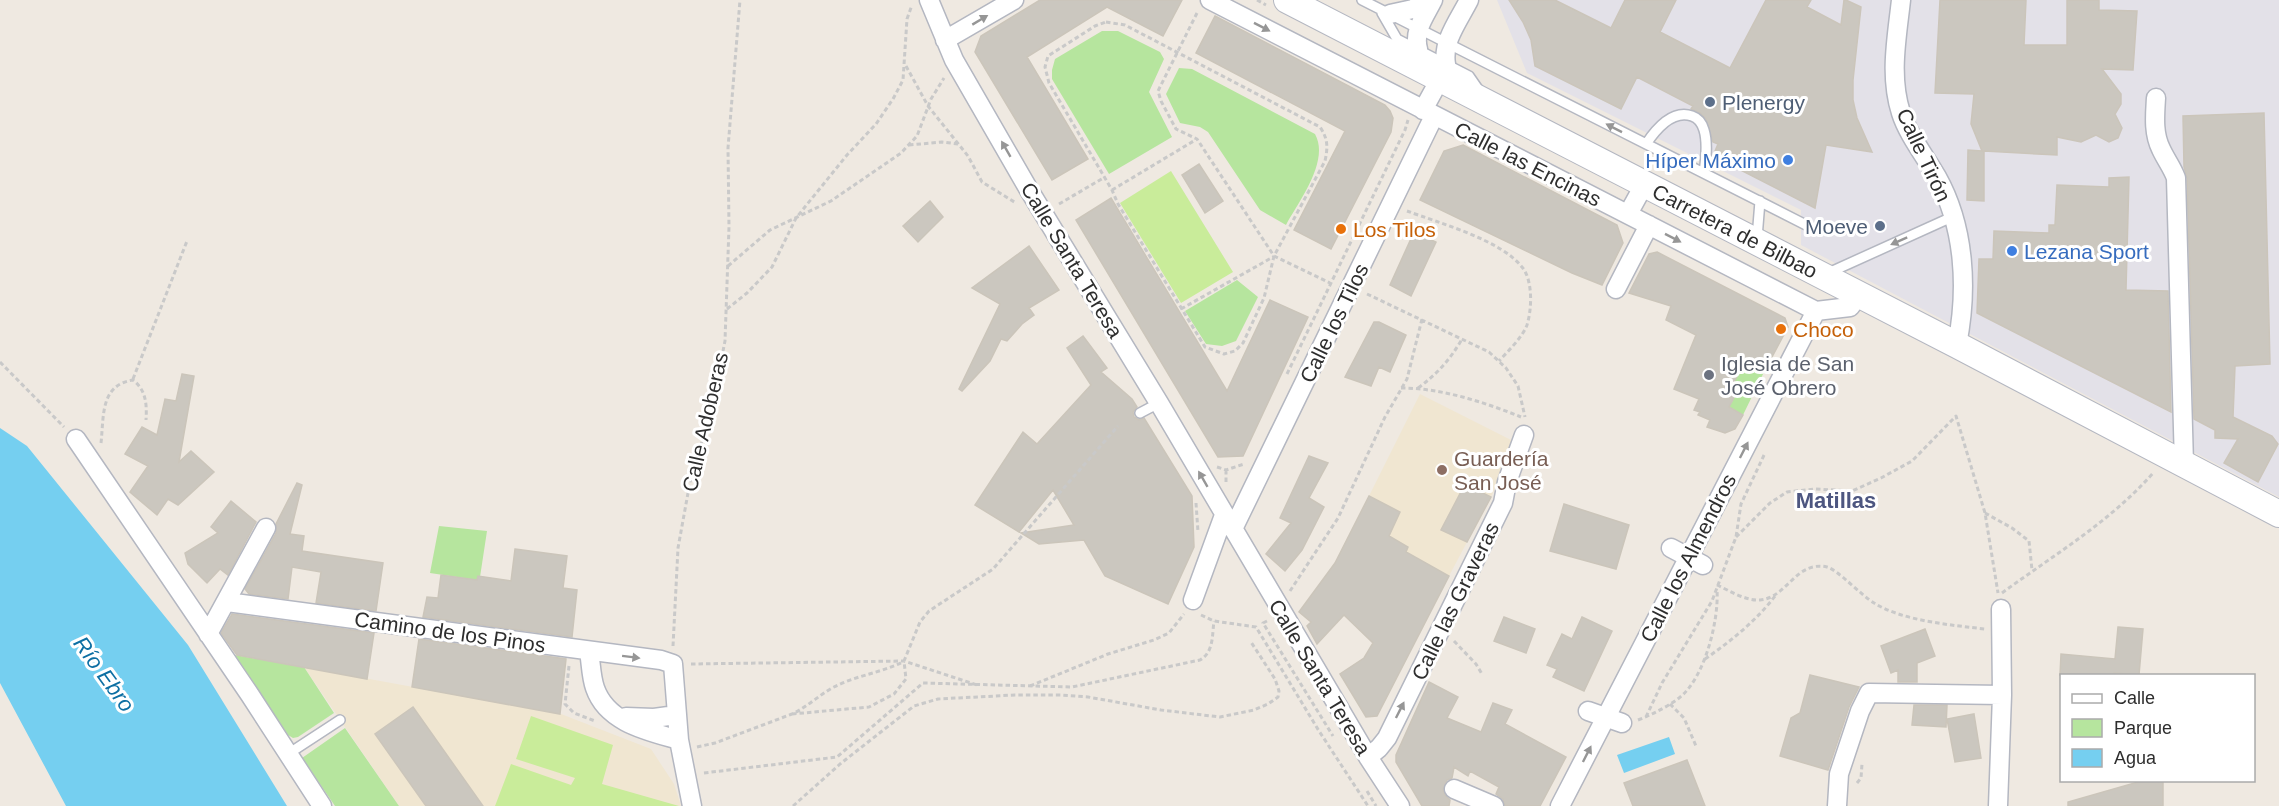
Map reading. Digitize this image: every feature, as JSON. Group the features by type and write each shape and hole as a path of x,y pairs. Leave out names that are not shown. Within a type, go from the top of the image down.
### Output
{"main road":[{"name":"Carretera de Bilbao","path":"1287,0 1443,72 1487,104 1822,276 1855,301 1957,345 2172,464 2279,514"}],"street":[{"name":"Calle Santa Teresa","path":"928,0 954,60 1048,206 1228,522 1368,757 1400,806"},
{"path":"945,40 1014,0"},
{"path":"1385,12 1413,9 1428,0"},
{"path":"1418,50 1415,40 1418,29 1433,0"},
{"path":"1443,72 1447,43 1469,0"},
{"name":"Calle Tirón","path":"1900,0 1893,68 1901,114 1938,179 1961,248 1964,307 1957,345"},
{"name":"Calle las Encinas","path":"1205,3 1429,113 1816,311"},
{"name":"Calle los Tilos","path":"1228,522 1391,206 1443,72"},
{"path":"2156,98 2154,131 2176,178 2172,464"},
{"path":"1628,214 1644,185"},
{"path":"1616,289 1649,225"},
{"path":"1816,311 1855,301"},
{"name":"Calle los Almendros","path":"1560,806 1614,721 1696,561 1816,311"},
{"name":"Calle las Graveras","path":"1368,757 1387,738 1446,637 1503,503 1507,482 1524,435"},
{"path":"76,439 322,806"},
{"path":"1191,605 1228,522"},
{"path":"208,634 266,528"},
{"path":"1671,548 1696,561"},
{"name":"Camino de los Pinos","path":"227,602 662,660 673,664"},
{"path":"1998,806 2002,696 2000,602"},
{"path":"589,651 595,689 605,706 615,716 680,745"},
{"path":"673,664 680,745 692,806"},
{"path":"1837,806 1839,774 1860,711 1869,693 2002,696"},
{"path":"1588,711 1614,721"},
{"path":"615,716 654,718 676,715"},
{"path":"1454,789 1494,806"}],"lane":[{"name":"Carretera de Bilbao","path":"1362,0 1806,225"},
{"path":"1385,12 1397,39 1418,50 1443,72"},
{"path":"1646,144 1654,132 1677,115 1689,115 1698,119 1704,129 1705,138 1704,173"},
{"path":"1756,242 1760,201"},
{"path":"1822,276 1952,217"},
{"path":"1140,413 1159,403"},
{"path":"288,754 340,720"}],"path":[{"name":"Calle Adoberas","path":"673,664 678,548 690,482 711,411 725,340 728,266 728,148 740,0"},
{"path":"726,309 747,293 772,267 796,218 847,155 876,124 903,80 907,19 914,0"},
{"path":"1205,3 1158,91 1161,101 1176,129 1197,139 1274,256 1330,283"},
{"path":"1106,22 1125,25 1320,127 1326,136 1327,148 1324,161 1274,256 1264,298 1243,343 1235,351 1224,354 1205,347 1118,204 1105,177 1049,83 1045,67 1048,56 1095,26 1106,22"},
{"path":"728,266 770,230 831,201 901,153 917,136 928,106 954,60"},
{"path":"905,64 928,106 968,156 982,182 1021,206 1048,206 1105,177"},
{"path":"1284,380 1407,126"},
{"path":"1112,190 1197,139"},
{"path":"907,146 942,142 958,144"},
{"path":"1391,206 1505,250 1524,268 1530,286 1527,326 1499,361"},
{"path":"133,380 187,241"},
{"path":"1181,309 1274,256"},
{"path":"1351,287 1489,352 1506,368 1518,386 1526,419 1496,407 1418,388 1401,388"},
{"path":"1286,598 1338,518 1385,417 1407,379 1422,319"},
{"path":"1418,388 1435,376 1462,339"},
{"path":"0,362 76,439"},
{"path":"133,380 140,386 143,393 147,407 146,420"},
{"path":"99,471 108,396 115,386 133,380"},
{"path":"1736,537 1764,509 1787,492 1815,489 1852,491 1912,461 1956,416 1985,513 2000,602"},
{"path":"792,714 869,707 894,694 906,680 904,662 920,622 929,611 993,569 1118,426"},
{"path":"1212,461 1217,467 1227,470 1243,465 1248,455"},
{"path":"2000,602 2032,570 2097,527 2172,464"},
{"path":"1985,513 2012,528 2029,541 2032,570"},
{"path":"1614,721 1631,723 1655,713 1681,696 1696,675 1711,642 1718,609 1717,577 1696,561"},
{"path":"1703,660 1727,644 1760,614 1800,572 1812,566 1828,568 1876,605 1903,615 1952,625 2000,631"},
{"path":"1717,585 1740,596 1759,600 1775,596"},
{"path":"1028,687 1108,654 1170,633 1191,605 1214,621 1256,627 1368,806"},
{"path":"686,775 837,757 923,683 1072,687 1200,660 1207,656 1214,621"},
{"path":"1446,637 1476,664 1482,674"},
{"path":"793,806 840,764 914,706 938,699 1015,695 1079,697 1220,717 1254,710 1273,701 1278,697 1279,691 1275,680 1251,642"},
{"path":"673,664 904,662 977,685"},
{"path":"680,745 716,743 803,709 832,688 904,662"},
{"path":"1670,704 1684,718 1696,746"}],"shaded area":[{"path":"1497,0 2279,0 2279,497 1801,245 1801,210 1527,73"},
{"name":"Guardería San José","path":"1420,394 1515,442 1491,497 1449,576 1386,542 1400,512 1369,496"},
{"path":"304,667 561,714 651,749 674,784 681,806 399,806"}],"green space":[{"path":"1102,31 1118,31 1160,52 1164,59 1149,92 1172,137 1109,174 1052,79 1055,59"},
{"path":"1179,68 1192,69 1315,134 1319,145 1316,168 1305,193 1286,225 1260,210 1208,132 1200,127 1180,123 1166,94"},
{"path":"1171,171 1233,272 1181,303 1120,203"},
{"path":"1237,280 1258,297 1236,341 1222,346 1206,344 1185,311"},
{"path":"1745,362 1764,372 1743,415 1729,407 1738,391 1731,387"},
{"path":"439,526 487,531 480,577 477,580 430,573"},
{"path":"235,655 304,667 334,713 293,738 288,735"},
{"path":"531,716 613,745 602,784 679,806 495,806 511,764 571,785 575,778 516,759"},
{"path":"345,728 399,806 335,806 302,758"}],"water":[{"name":"Río Ebro","path":"0,428 27,446 188,645 287,806 66,806 0,683"},
{"path":"1669,737 1675,754 1624,773 1617,755"}],"building":[{"path":"1040,0 1182,0 1163,36 1107,7 1027,57 1088,159 1052,180 975,52 981,36"},
{"path":"1509,0 1555,0 1611,28 1625,0 1676,0 1660,32 1730,68 1766,0 1811,0 1807,7 1841,25 1844,0 1846,0 1861,7 1853,100 1857,118 1872,152 1826,145 1815,208 1713,156 1718,144 1713,142 1706,119 1691,109 1693,106 1637,77 1621,109 1535,66 1531,40"},
{"path":"1940,0 2026,0 2024,45 2067,45 2067,0 2099,0 2099,10 2137,11 2133,70 2102,69 2121,94 2121,104 2115,114 2122,128 2118,138 2109,142 2096,135 2081,142 2057,137 2057,155 1984,151 1984,201 1967,200 1968,150 1982,151 1971,124 1974,94 1935,93"},
{"path":"1215,16 1385,105 1390,111 1393,118 1391,132 1331,249 1294,230 1345,131 1196,53"},
{"path":"2264,113 2270,364 2235,366 2233,417 2272,436 2278,444 2258,482 2224,463 2238,439 2215,438 2215,430 2194,419 2183,116"},
{"path":"1463,145 1617,225 1623,243 1602,285 1572,273 1420,200 1444,151"},
{"path":"1199,164 1223,201 1205,213 1182,175"},
{"path":"2129,177 2126,290 2168,291 2171,412 1977,313 1979,259 1993,259 1994,231 2049,233 2049,225 2055,225 2057,185 2109,187 2109,178"},
{"path":"1111,198 1227,391 1270,300 1308,317 1243,456 1218,457 1076,220"},
{"path":"930,201 943,217 918,242 903,226"},
{"path":"1414,232 1436,242 1411,296 1390,285"},
{"path":"1029,246 1059,290 1029,308 1034,315 1022,324 1007,341 1001,339 990,361 962,391 959,389 1000,304 972,288"},
{"path":"1657,252 1785,318 1788,327 1764,372 1745,362 1731,387 1738,390 1729,407 1743,415 1735,429 1725,433 1707,427 1710,420 1698,415 1700,412 1694,410 1699,399 1674,389 1696,335 1666,320 1671,306 1629,293 1649,254"},
{"path":"1374,322 1379,322 1406,335 1390,372 1379,367 1371,386 1345,377"},
{"path":"1083,336 1107,368 1101,372 1132,399 1137,407 1133,412 1134,417 1139,420 1144,418 1192,496 1194,547 1168,604 1105,576 1084,540 1039,544 1021,533 1074,525 1053,490 1019,532 975,505 1023,432 1037,444 1091,385 1067,348"},
{"path":"182,374 194,376 179,462 191,451 214,472 178,505 168,499 157,515 130,492 148,466 125,454 142,427 157,435 165,399 176,401"},
{"path":"1309,456 1328,463 1309,498 1324,507 1302,550 1285,571 1266,554 1291,523 1280,518"},
{"path":"297,483 302,485 290,534 304,536 302,551 383,563 376,611 316,603 321,572 292,567 288,599 249,594 245,589 276,533 276,524"},
{"path":"1465,484 1491,497 1467,542 1441,530"},
{"path":"1369,496 1400,512 1389,536 1408,547 1406,552 1449,576 1377,716 1366,717 1340,674 1364,658 1373,643 1344,615 1317,644 1307,626 1311,622 1299,612 1335,563"},
{"path":"231,501 256,522 228,575 220,569 207,583 188,564 185,553 218,533 211,527"},
{"path":"1564,504 1629,525 1616,569 1550,551"},
{"path":"515,549 567,556 563,588 577,590 572,637 423,617 427,597 438,598 441,575 477,580 478,576 511,581"},
{"path":"232,614 374,633 367,679 237,655 221,633"},
{"path":"1504,617 1535,629 1526,653 1494,641"},
{"path":"1582,617 1612,631 1584,691 1553,677 1557,669 1547,665 1562,634 1572,639"},
{"path":"2118,627 2143,629 2139,674 2060,674 2061,654 2115,659"},
{"path":"1925,629 1935,656 1917,663 1917,682 1898,682 1898,670 1891,673 1881,646"},
{"path":"419,639 566,659 560,714 412,687"},
{"path":"1810,675 1859,687 1849,707 1828,770 1780,756 1791,718 1800,713"},
{"path":"1429,682 1458,697 1447,718 1481,732 1493,703 1512,710 1505,724 1566,757 1540,806 1505,806 1503,799 1496,794 1499,787 1470,771 1468,776 1454,767 1452,778 1447,780 1443,790 1450,800 1449,806 1422,806 1396,762 1396,755"},
{"path":"1914,705 1947,705 1946,727 1912,725"},
{"path":"413,707 483,806 426,806 375,734"},
{"path":"1974,714 1981,758 1955,762 1947,719"},
{"path":"1687,760 1705,806 1633,806 1624,783"},
{"path":"2138,782 2163,782 2163,806 2068,806 2068,802"}],"place":[{"name":"Plenergy","path":"1710,102"},
{"name":"Híper Máximo","path":"1788,160"},
{"name":"Moeve","path":"1880,226"},
{"name":"Los Tilos","path":"1341,229"},
{"name":"Lezana Sport","path":"2012,251"},
{"name":"Choco","path":"1781,329"},
{"name":"Iglesia de San José Obrero","path":"1709,375"},
{"name":"Guardería San José","path":"1442,470"}],"district":[{"name":"Matillas","path":"1836,500"}]}
